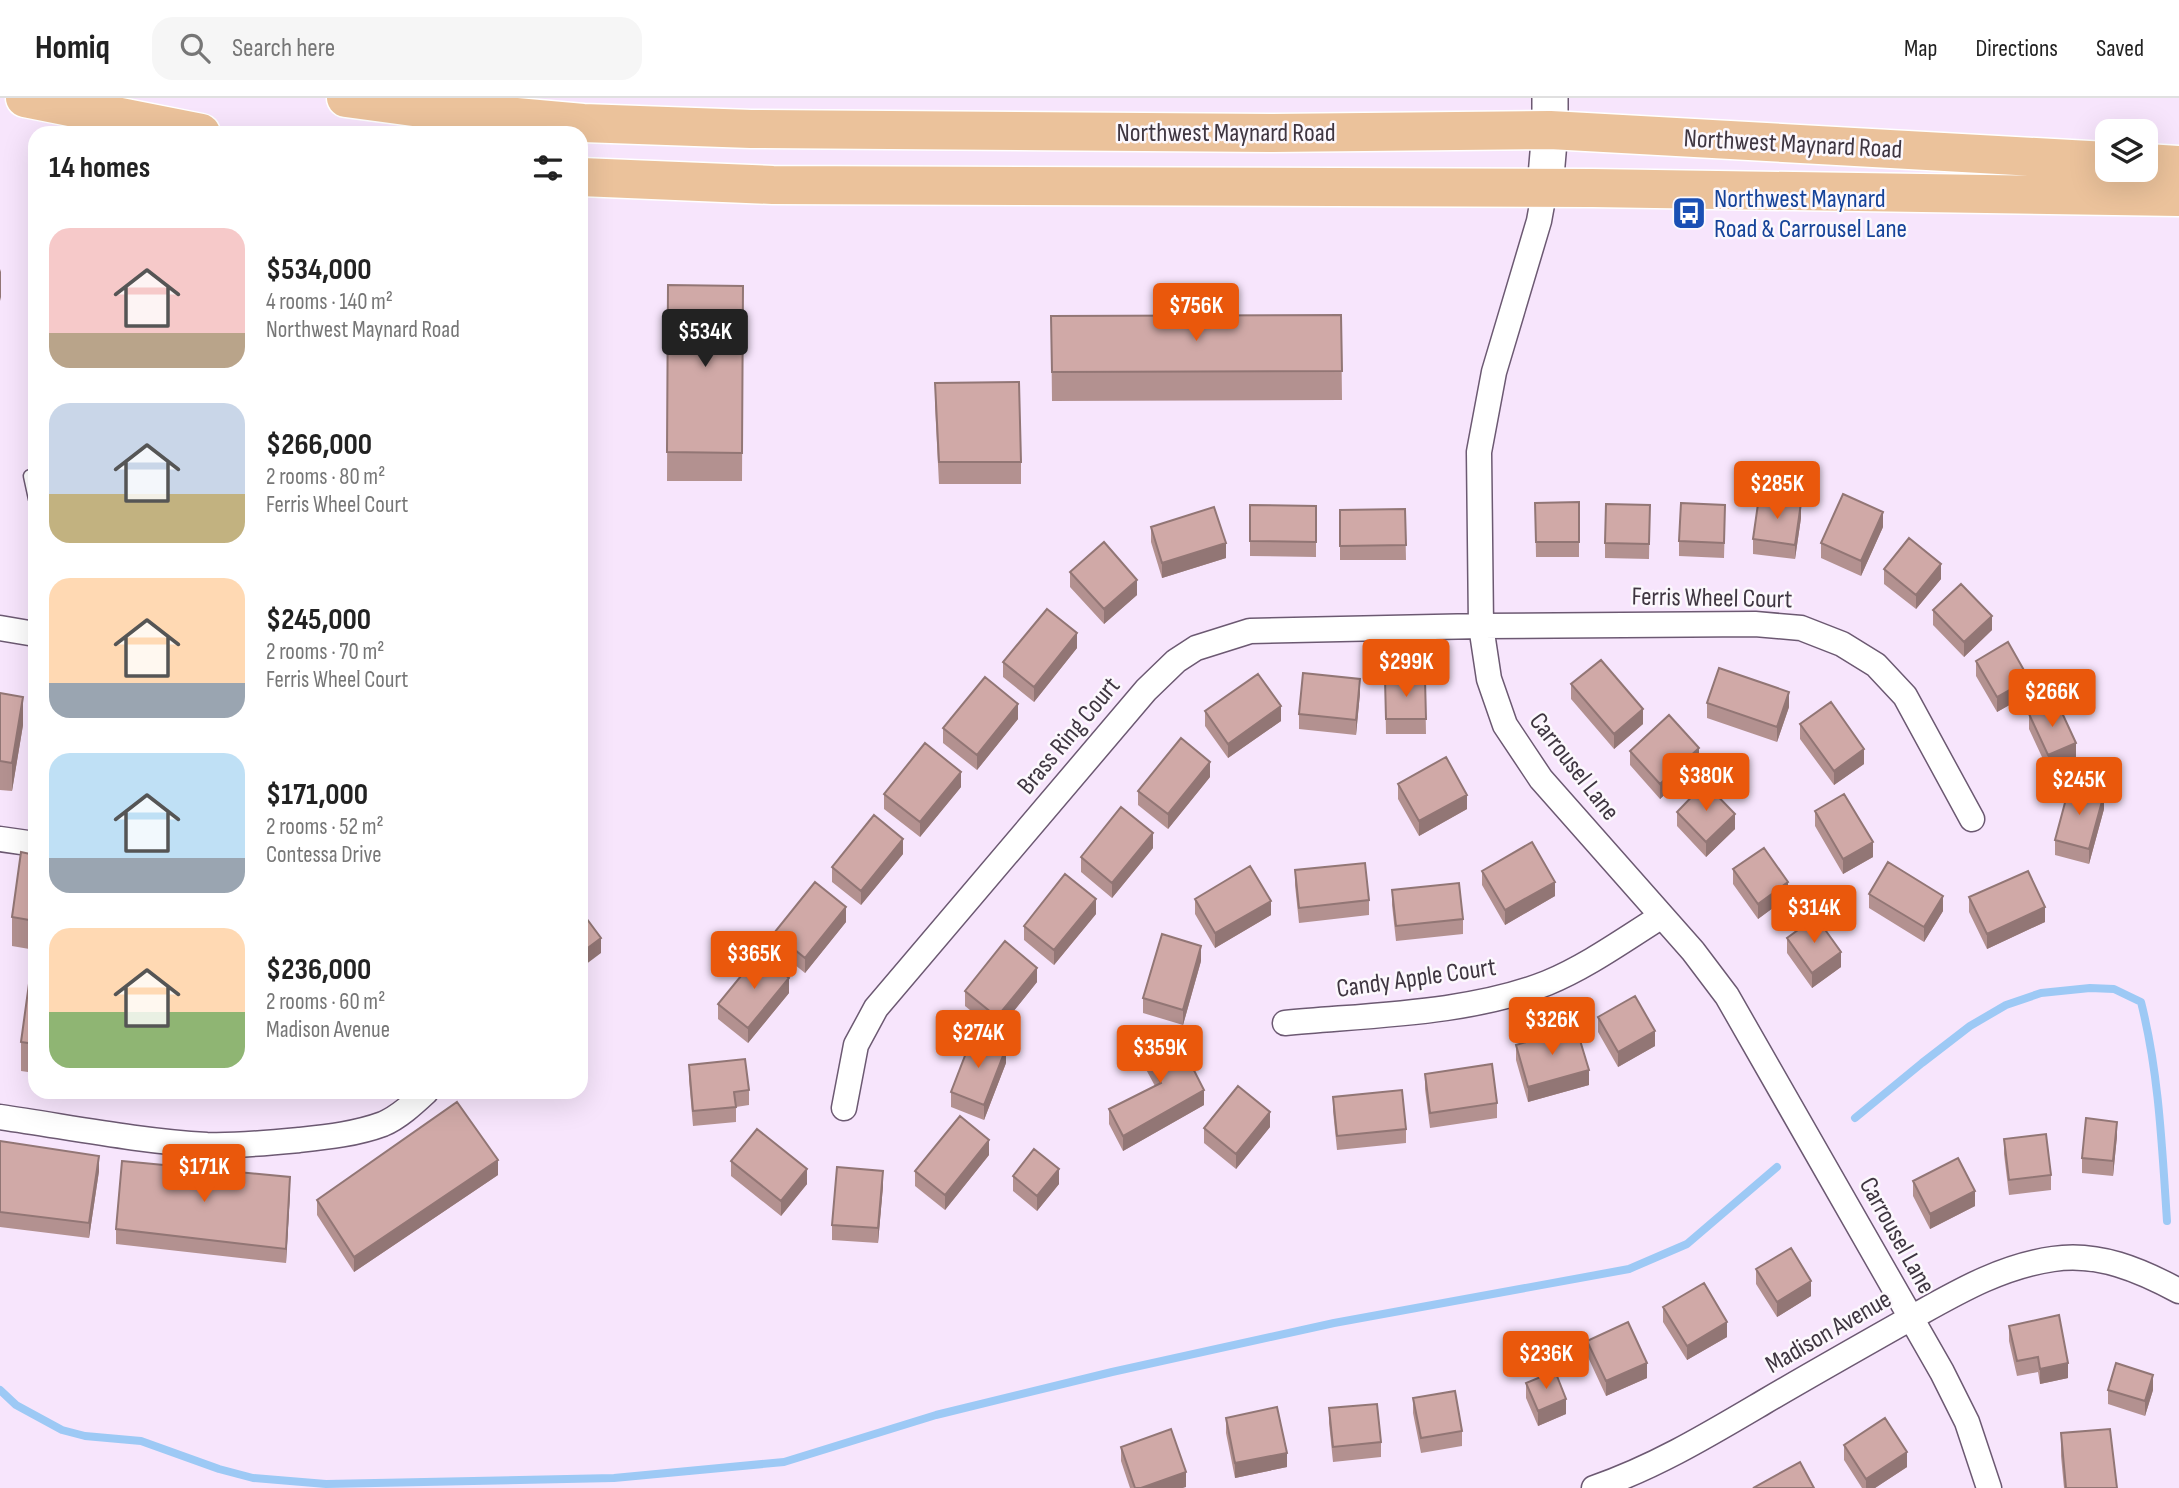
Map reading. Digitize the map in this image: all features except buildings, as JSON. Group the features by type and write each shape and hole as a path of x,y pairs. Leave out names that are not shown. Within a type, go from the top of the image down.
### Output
{"main road":[{"path":"25,98 166,126"},
{"name":"Northwest Maynard Road","path":"346,98 522,125 568,126"},
{"name":"Northwest Maynard Road","path":"588,126 751,130 1258,132 1550,114 2095,160"},
{"path":"2158,164 2179,165"},
{"name":"Northwest Maynard Road","path":"588,177 786,185 1545,188 2179,197"}],"street":[{"path":"1545,188 1550,114"},
{"name":"Carrousel Lane","path":"1545,188 1539,221 1494,372 1479,453 1481,626 1489,679 1505,725 1541,779 1662,916 1727,996 1967,1422 1989,1488"},
{"name":"Ferris Wheel Court","path":"1481,626 1755,624 1801,628 1842,644 1877,666 1905,696 1972,819"},
{"name":"Brass Ring Court","path":"844,1108 856,1045 876,1008 1146,690 1176,661 1196,648 1250,631 1481,626"},
{"path":"0,628 28,633"},
{"path":"0,839 28,843"},
{"name":"Candy Apple Court","path":"1284,1023 1438,1008 1505,997 1548,982 1588,962 1662,916"},
{"path":"0,1117 160,1140 208,1145 255,1144 358,1131 385,1123 418,1099"},
{"name":"Madison Avenue","path":"1594,1488 1648,1467 1704,1439 1911,1319 2001,1271 2055,1259 2090,1259 2116,1263 2152,1277 2179,1292"}],"waterway":[{"path":"1855,1118 1970,1026 2006,1005 2041,993 2090,988 2114,989 2141,1002 2156,1083 2167,1221"},
{"path":"0,1390 16,1405 62,1430 85,1436 141,1441 219,1469 253,1478 326,1484 614,1478 784,1462 936,1415 1112,1372 1334,1323 1629,1269 1687,1244 1777,1167"}],"place":[{"name":"Northwest Maynard Road & Carrousel Lane","path":"1689,213"}]}
